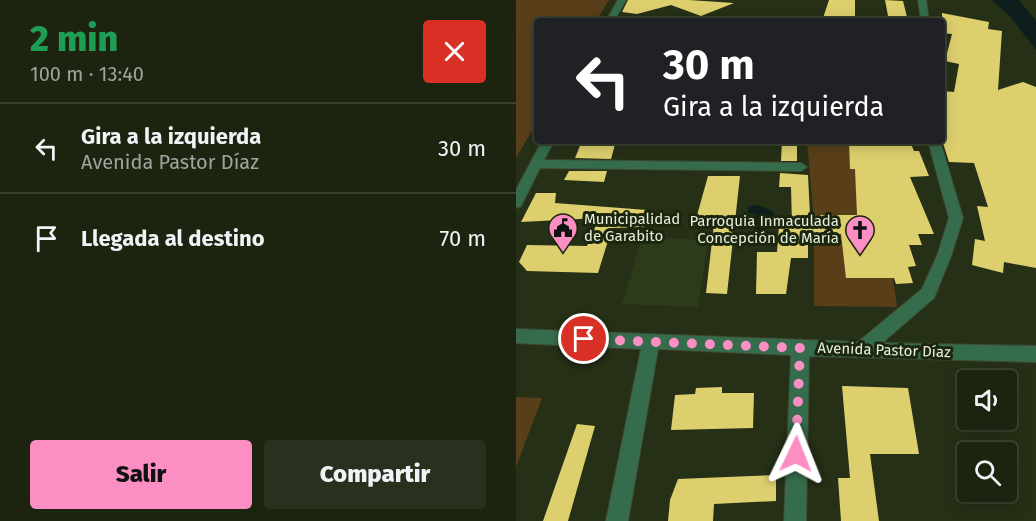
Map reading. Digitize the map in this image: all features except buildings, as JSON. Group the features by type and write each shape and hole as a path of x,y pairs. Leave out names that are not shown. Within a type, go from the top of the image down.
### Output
{"street":[{"path":"612,18 622,0"},
{"path":"922,0 925,18"},
{"path":"516,203 546,144"},
{"path":"861,350 928,293 944,256 956,218 935,144"},
{"path":"536,164 801,167"},
{"name":"Avenida Pastor Díaz","path":"516,336 800,348 1036,354"},
{"path":"617,521 651,342"},
{"path":"795,521 800,348"}],"shaded area":[{"path":"516,0 609,0 598,18 534,18 534,127 516,158"},
{"path":"992,0 1019,0 1036,21 1036,50 1009,15"},
{"path":"807,144 873,144 897,307 814,306 814,221"},
{"path":"756,205 773,211 775,215 761,232 753,228 756,215 747,212 749,206"},
{"path":"642,237 708,240 698,307 622,304"},
{"path":"516,397 542,398 516,467"}],"place":[{"name":"Municipalidad de Garabito","path":"563,254"},
{"name":"Parroquia Inmaculada Concepción de María","path":"860,256"}],"route":[{"path":"584,339 800,348 796,454"}]}
